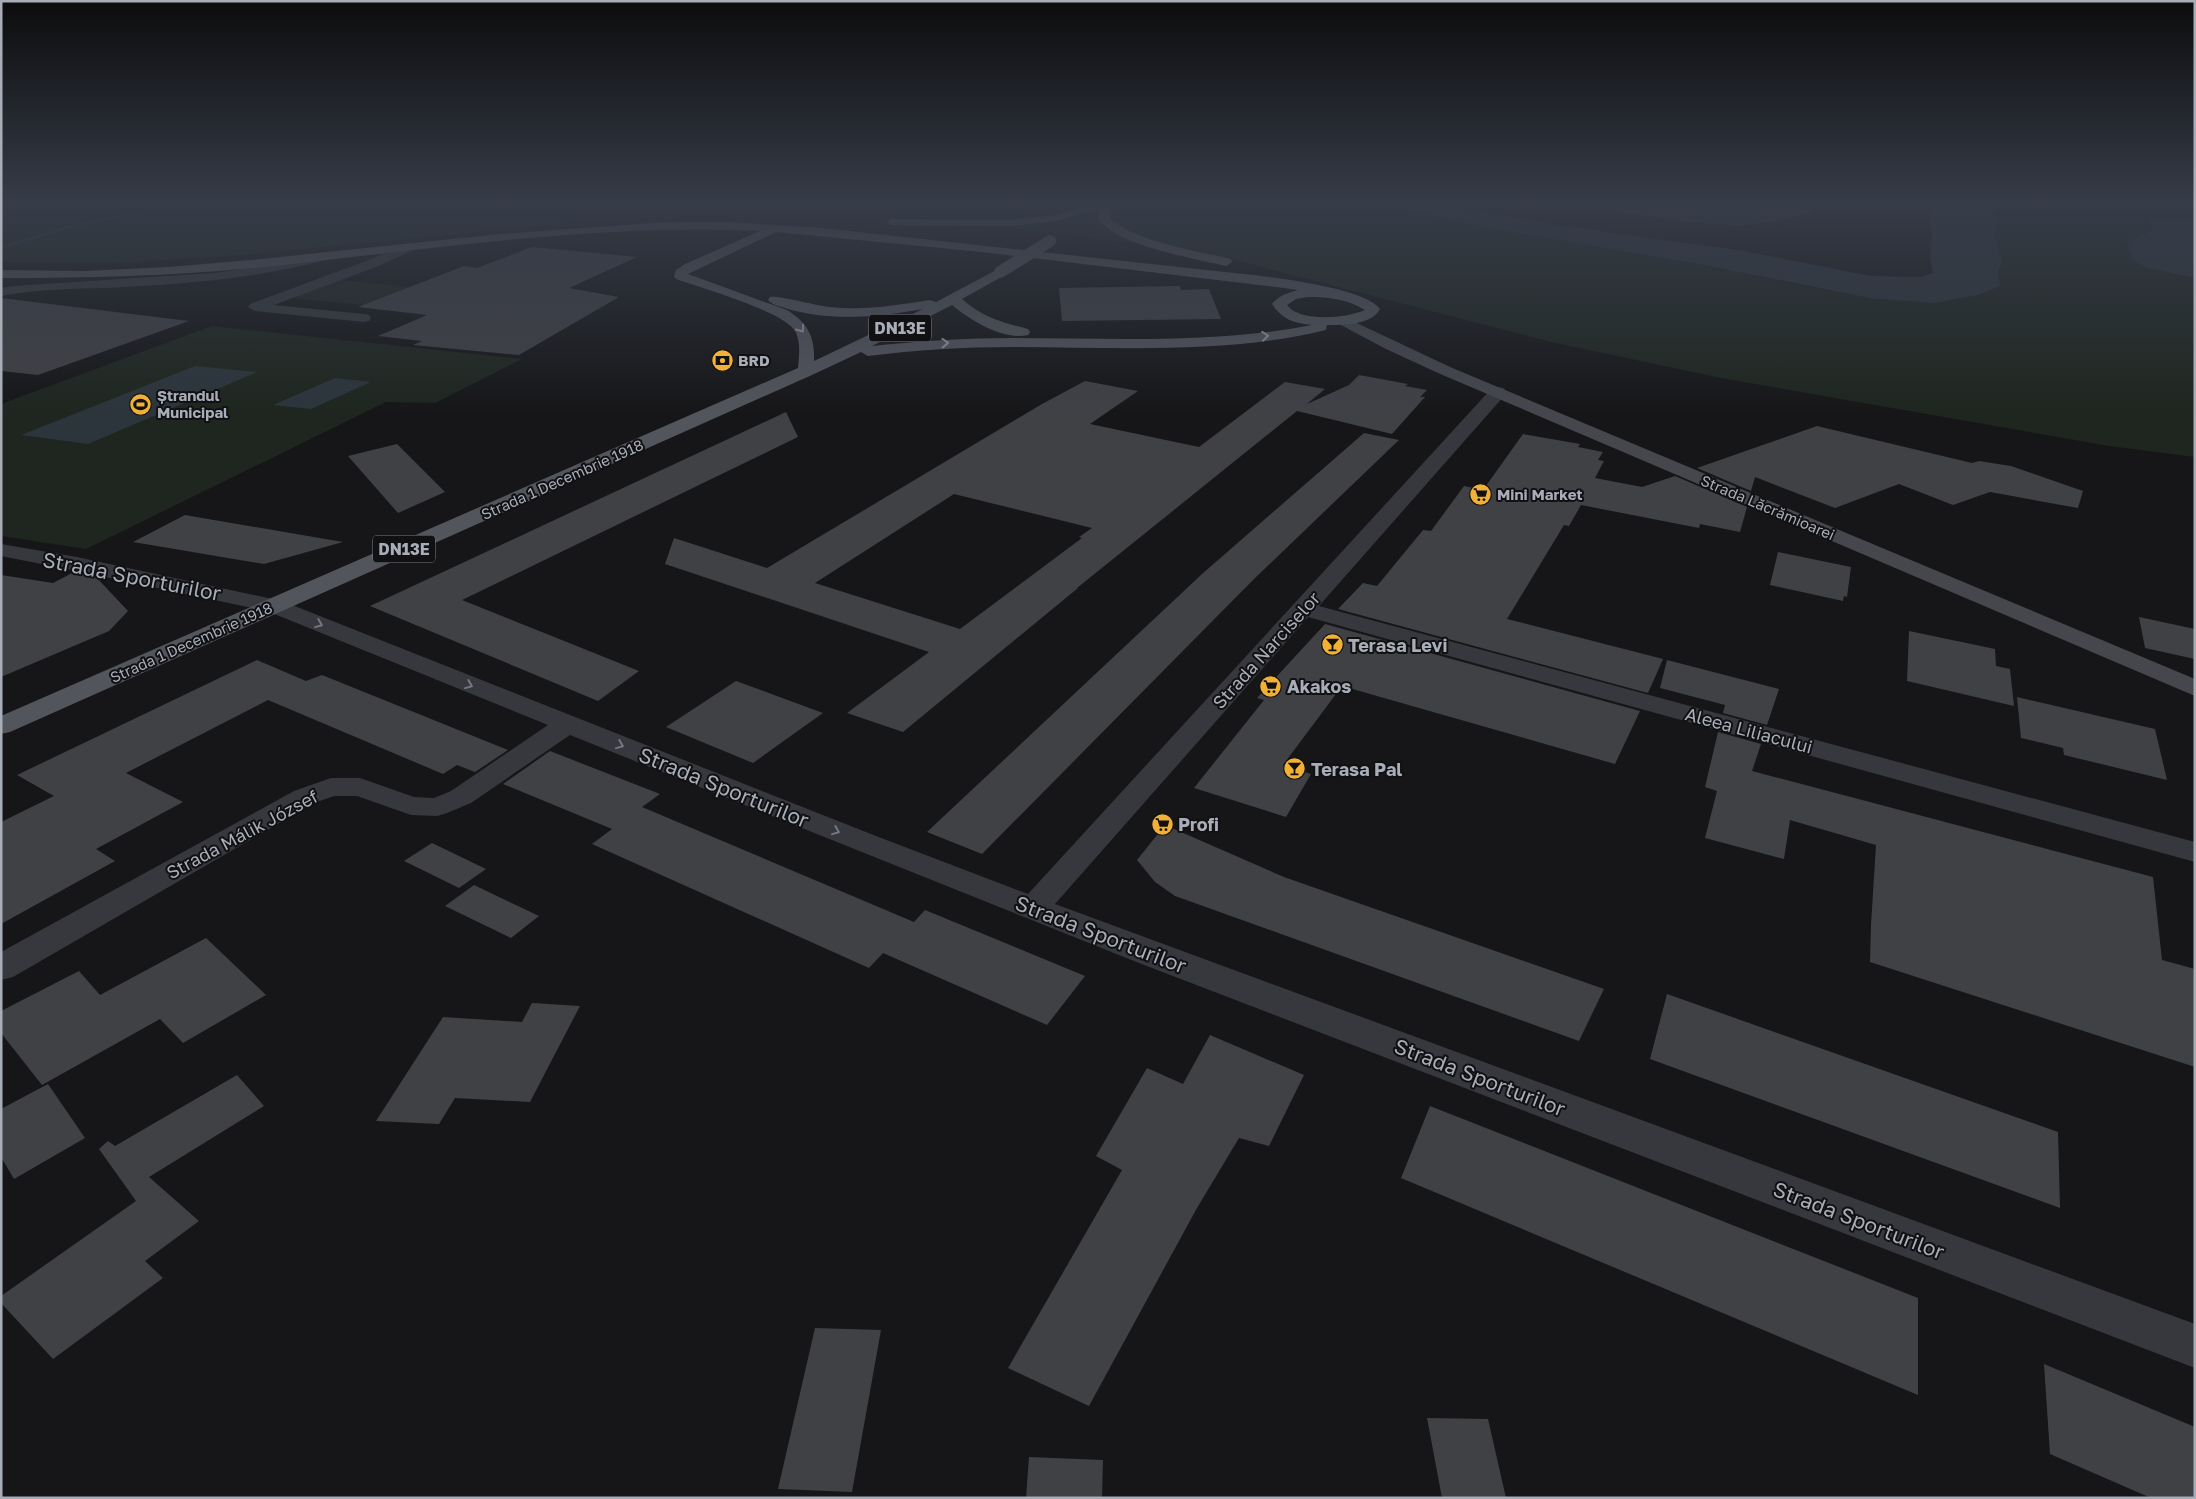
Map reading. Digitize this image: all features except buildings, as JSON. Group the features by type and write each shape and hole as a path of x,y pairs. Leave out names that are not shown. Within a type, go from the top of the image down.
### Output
{"main road":[{"path":"4,275 42,274"},
{"path":"681,274 687,280 768,308 795,320 806,336 806,372"},
{"path":"707,274 713,278 782,303 816,310 837,312 882,310 954,299 982,321 1002,329 1034,334 1108,338 1173,337 1216,333 1260,320 1273,302 1300,295 1347,296"},
{"name":"Strada 1 Decembrie 1918","path":"1,726 806,372 954,299 997,274"},
{"path":"1194,274 1218,279 1273,302 1285,313 1302,318 1341,321 1356,320 1371,313 1373,309 1370,305 1347,296 1268,274"},
{"path":"1206,274 1276,283 1347,296"},
{"path":"844,354 937,343 1201,342 1292,333 1341,321"},
{"name":"Strada Lăcrămioarei","path":"1341,321 1391,346 1498,392 2195,688"}],"street":[{"path":"1,292 32,287 136,282 226,274"},
{"path":"344,274 255,307 364,318"},
{"name":"Strada Narciselor","path":"1034,908 1498,392"},
{"name":"Strada Sporturilor","path":"1,550 77,564 274,606 1034,908 2195,1346"},
{"name":"Aleea Liliacului","path":"1304,609 2195,852"},
{"name":"Strada Málik József","path":"1,968 304,797 332,787 360,787 411,806 437,807 461,797 568,724"}],"shaded area":[{"path":"1289,274 1746,274 1830,291 1981,274 2195,274 2195,457 2109,446 1721,378 1551,342"},
{"path":"1748,274 1861,274 1871,276 1921,277 1930,274 1998,274 2000,286 1978,295 1933,303 1870,298"},
{"path":"2177,274 2195,274 2195,278"},
{"path":"339,280 438,290 392,308 291,298"},
{"path":"212,326 522,359 435,403 386,402 86,549 1,536 1,404"},
{"name":"Ștrandul Municipal","path":"195,366 257,372 88,444 21,435"},
{"path":"335,378 371,382 311,409 273,405"}],"place":[{"name":"BRD","path":"722,360"},
{"name":"Ștrandul Municipal","path":"141,404"},
{"name":"Mini Market","path":"1481,494"},
{"name":"Terasa Levi","path":"1332,645"},
{"name":"Akakos","path":"1271,686"},
{"name":"Terasa Pal","path":"1295,769"},
{"name":"Profi","path":"1162,824"}]}
